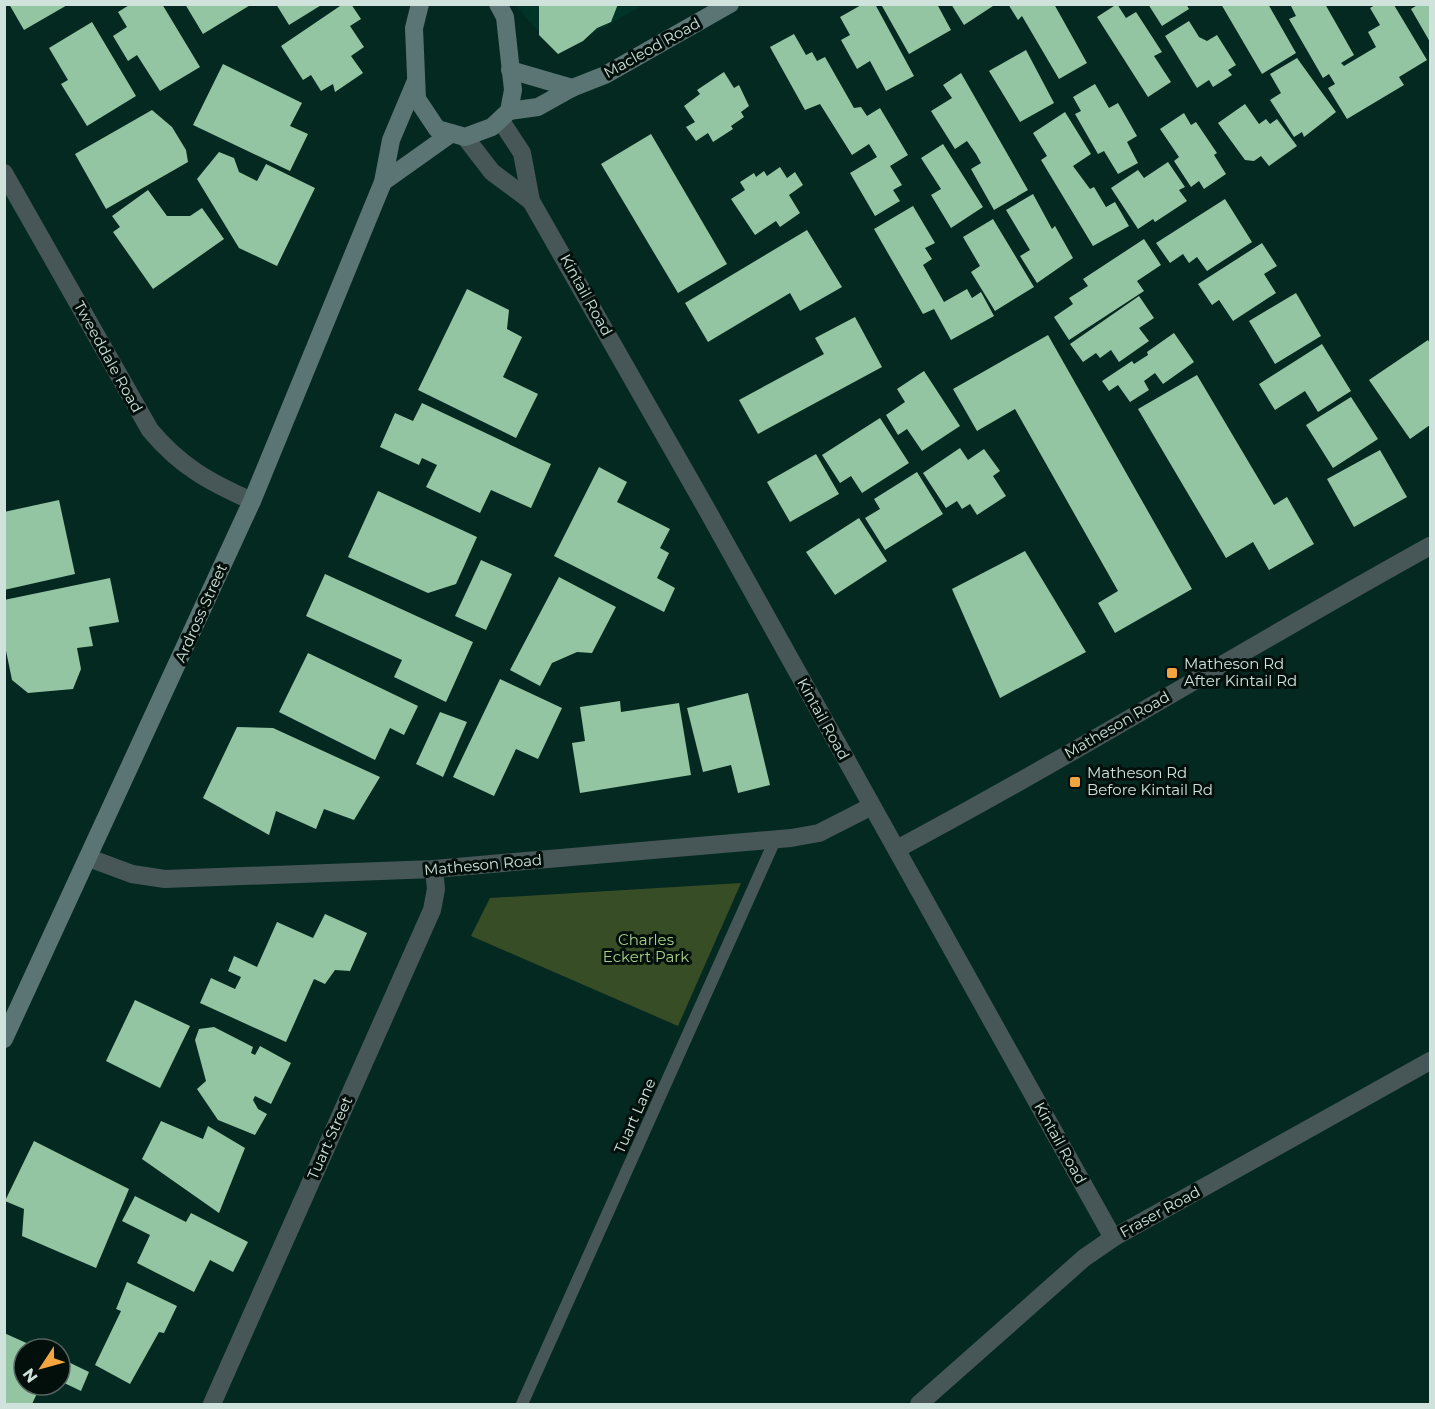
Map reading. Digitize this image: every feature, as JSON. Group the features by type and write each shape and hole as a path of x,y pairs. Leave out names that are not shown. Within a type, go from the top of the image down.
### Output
{"street":[{"path":"498,4 506,17 513,90 505,116"},
{"name":"Macleod Road","path":"459,135 505,116 538,107 572,88 605,75 730,4"},
{"path":"418,6 414,28 417,99 437,129 459,135"},
{"path":"510,70 572,88"},
{"name":"Ardross Street","path":"4,1039 90,858 252,501 383,182 391,141 415,83"},
{"name":"Kintail Road","path":"505,116 522,153 531,201 897,849 1113,1238"},
{"path":"383,182 459,135"},
{"name":"Kintail Road","path":"459,135 492,172 531,201"},
{"name":"Tweeddale Road","path":"4,173 150,430 171,455 197,474 252,501"},
{"name":"Matheson Road","path":"897,849 956,819 1146,707 1431,546"},
{"name":"Matheson Road","path":"90,858 132,874 165,879 434,869 775,840 819,833 872,806"},
{"name":"Tuart Street","path":"212,1404 432,910 436,889 434,869"},
{"name":"Fraser Road","path":"919,1404 1084,1258 1113,1238 1431,1061"}],"lane":[{"name":"Tuart Lane","path":"522,1404 775,840"}],"shaded area":[{"path":"515,5 643,5 558,53"}],"green space":[{"name":"Charles Eckert Park","path":"741,883 678,1026 471,936 490,898"}],"building":[{"path":"9,4 69,4 24,30"},
{"path":"131,4 162,4 200,67 160,91 137,55 128,61 113,36 127,27 118,12"},
{"path":"185,4 252,4 203,34"},
{"path":"276,4 323,4 289,25"},
{"path":"343,4 351,4 361,19 350,26 364,47 351,56 363,73 335,92 333,84 321,91 311,75 303,80 281,46"},
{"path":"539,4 618,4 611,22 597,28 583,41 558,54 539,35"},
{"path":"863,4 875,4 914,76 886,91 870,61 857,69 841,40 850,35 840,17"},
{"path":"885,4 937,4 951,30 909,54 882,6"},
{"path":"951,4 996,4 964,25"},
{"path":"1008,4 1054,4 1087,63 1059,79 1022,16 1018,20"},
{"path":"1117,4 1126,18 1136,12 1162,52 1154,56 1171,82 1148,97 1097,17"},
{"path":"1148,4 1186,4 1189,9 1162,26"},
{"path":"1221,4 1268,4 1296,53 1262,74"},
{"path":"1290,4 1325,4 1354,55 1341,63 1344,66 1376,47 1368,32 1380,25 1370,8 1375,5 1394,5 1427,60 1399,77 1404,85 1347,119 1328,88 1335,84 1329,74 1323,78 1289,19 1296,16"},
{"path":"1419,4 1430,4 1430,42 1411,9"},
{"path":"1189,21 1199,37 1207,41 1217,35 1236,65 1228,70 1232,75 1213,87 1209,80 1197,88 1165,36"},
{"path":"92,22 136,96 87,126 61,84 68,80 49,48"},
{"path":"794,34 806,55 812,52 817,61 825,57 854,108 861,107 867,116 880,108 908,155 890,166 902,185 893,190 900,201 875,216 850,173 877,157 869,144 852,155 820,104 805,110 770,47"},
{"path":"1026,50 1054,103 1020,122 989,71"},
{"path":"1297,58 1336,112 1304,137 1302,132 1294,137 1270,100 1281,93 1270,74"},
{"path":"223,64 302,103 290,126 308,134 290,171 193,125"},
{"path":"724,72 734,88 739,85 749,106 741,112 744,117 731,126 733,129 713,142 708,133 696,141 686,127 695,122 684,106 700,94 697,90"},
{"path":"961,73 1028,190 994,210 971,169 981,163 976,154 967,141 955,149 931,111 952,98 943,85"},
{"path":"1095,84 1109,108 1118,103 1137,136 1127,142 1138,163 1118,174 1104,151 1098,154 1075,114 1081,111 1073,97"},
{"path":"1245,104 1259,124 1266,119 1270,124 1277,119 1297,146 1269,166 1261,156 1254,161 1245,160 1218,123"},
{"path":"152,110 172,127 186,150 188,162 106,209 75,154"},
{"path":"1065,112 1091,154 1073,166 1090,189 1094,187 1106,207 1115,202 1129,226 1093,246 1041,160 1047,156 1033,133"},
{"path":"1184,113 1191,125 1196,122 1217,153 1214,155 1226,174 1204,189 1199,181 1191,187 1174,161 1179,157 1160,129"},
{"path":"651,134 727,264 678,293 601,164"},
{"path":"943,144 983,207 951,228 931,195 941,189 921,158"},
{"path":"219,152 234,158 239,172 257,181 266,164 315,188 277,266 239,248 197,179"},
{"path":"1168,162 1185,187 1179,190 1187,201 1155,222 1153,219 1138,229 1111,188 1138,170 1144,178"},
{"path":"780,167 787,178 795,172 803,185 789,195 800,213 780,227 776,221 755,235 731,199 745,190 740,182 754,173 756,177 764,171 767,176"},
{"path":"148,190 167,216 190,216 202,208 224,239 153,289 113,232 120,227 112,216"},
{"path":"1033,194 1052,229 1055,226 1073,258 1037,283 1020,256 1030,250 1006,210"},
{"path":"1225,199 1252,242 1207,271 1197,257 1189,263 1183,254 1170,263 1156,243"},
{"path":"913,206 935,243 925,248 932,259 923,265 944,302 967,289 972,298 981,292 994,316 951,340 934,309 923,314 874,229"},
{"path":"993,219 1034,287 995,311 971,272 980,266 963,237"},
{"path":"807,230 842,287 800,311 790,293 708,342 685,303"},
{"path":"1144,239 1161,265 1137,281 1144,291 1069,340 1054,317 1073,304 1069,298 1088,286 1083,279"},
{"path":"1262,243 1277,266 1264,274 1276,293 1233,321 1219,300 1212,305 1198,284"},
{"path":"467,289 509,310 507,329 522,337 503,377 538,394 516,438 418,390"},
{"path":"1296,293 1321,336 1275,364 1249,321"},
{"path":"1139,296 1154,318 1139,328 1149,341 1119,362 1111,350 1100,358 1096,353 1083,362 1070,344"},
{"path":"855,317 882,367 758,434 739,400 824,354 815,338"},
{"path":"1174,333 1194,362 1163,384 1155,373 1144,381 1149,390 1130,402 1118,385 1109,391 1102,381 1132,361 1134,364 1148,355 1147,352"},
{"path":"1048,335 1192,589 1115,633 1098,603 1118,591 1015,409 977,431 953,389"},
{"path":"1428,340 1430,344 1430,425 1410,439 1369,380"},
{"path":"1322,344 1351,391 1318,412 1305,391 1275,410 1259,384"},
{"path":"924,371 960,426 922,451 907,429 898,435 886,415 905,402 897,389"},
{"path":"1197,375 1274,505 1287,497 1314,544 1269,570 1253,542 1226,558 1138,409"},
{"path":"1351,397 1378,439 1333,468 1306,425"},
{"path":"422,403 551,464 531,508 491,490 480,513 426,487 437,465 422,458 419,465 380,447 395,413 413,421"},
{"path":"880,418 909,463 862,493 851,476 840,483 822,455"},
{"path":"960,448 968,460 984,449 1000,471 993,476 1006,496 977,515 970,504 962,509 957,501 946,508 923,473"},
{"path":"1380,450 1407,497 1354,527 1327,479"},
{"path":"816,454 839,494 790,522 767,482"},
{"path":"599,467 627,482 617,502 670,529 660,548 669,553 657,578 675,588 664,612 554,556"},
{"path":"917,472 943,514 885,550 865,518 880,509 874,499"},
{"path":"378,491 477,537 456,584 428,593 348,557"},
{"path":"59,500 75,574 4,590 4,512"},
{"path":"859,518 887,561 835,595 806,552"},
{"path":"1025,551 1086,652 1000,698 952,589"},
{"path":"481,560 512,574 486,630 455,616"},
{"path":"325,574 473,642 446,702 394,677 402,660 306,616"},
{"path":"559,577 616,607 592,653 577,652 552,663 540,686 510,670"},
{"path":"110,578 119,622 89,627 93,646 77,648 81,669 73,689 28,693 12,680 4,641 4,600"},
{"path":"308,653 418,706 404,735 390,728 375,760 279,712"},
{"path":"500,679 562,708 538,759 516,749 494,796 453,777"},
{"path":"748,693 770,785 738,793 731,765 703,772 687,708"},
{"path":"620,701 621,712 679,703 691,775 580,793 572,743 585,741 580,707"},
{"path":"440,712 467,722 443,777 416,764"},
{"path":"237,727 273,728 380,777 354,820 324,809 316,829 276,811 269,835 203,798"},
{"path":"325,914 367,933 350,971 335,970 325,984 314,979 286,1042 200,1003 211,978 235,989 241,977 228,971 234,956 257,967 277,922 313,938"},
{"path":"135,1000 190,1026 160,1088 106,1061"},
{"path":"214,1027 253,1047 251,1053 255,1055 260,1046 291,1063 271,1104 255,1096 253,1100 258,1109 267,1114 255,1135 218,1120 197,1089 206,1081 195,1040 199,1029"},
{"path":"161,1121 203,1139 208,1126 245,1148 219,1213 142,1159"},
{"path":"34,1141 129,1189 96,1268 22,1236 24,1209 5,1201"},
{"path":"135,1196 186,1222 191,1213 248,1242 233,1272 210,1260 194,1292 137,1263 150,1235 122,1221"},
{"path":"127,1282 177,1306 164,1333 159,1332 130,1384 95,1365 121,1311 116,1309"},
{"path":"4,1333 13,1337 12,1397 35,1397 32,1404 4,1404"},
{"path":"72,1364 89,1372 81,1391 72,1387"}],"place":[{"name":"Matheson Rd After Kintail Rd","path":"1172,673"},
{"name":"Matheson Rd Before Kintail Rd","path":"1075,782"}]}
